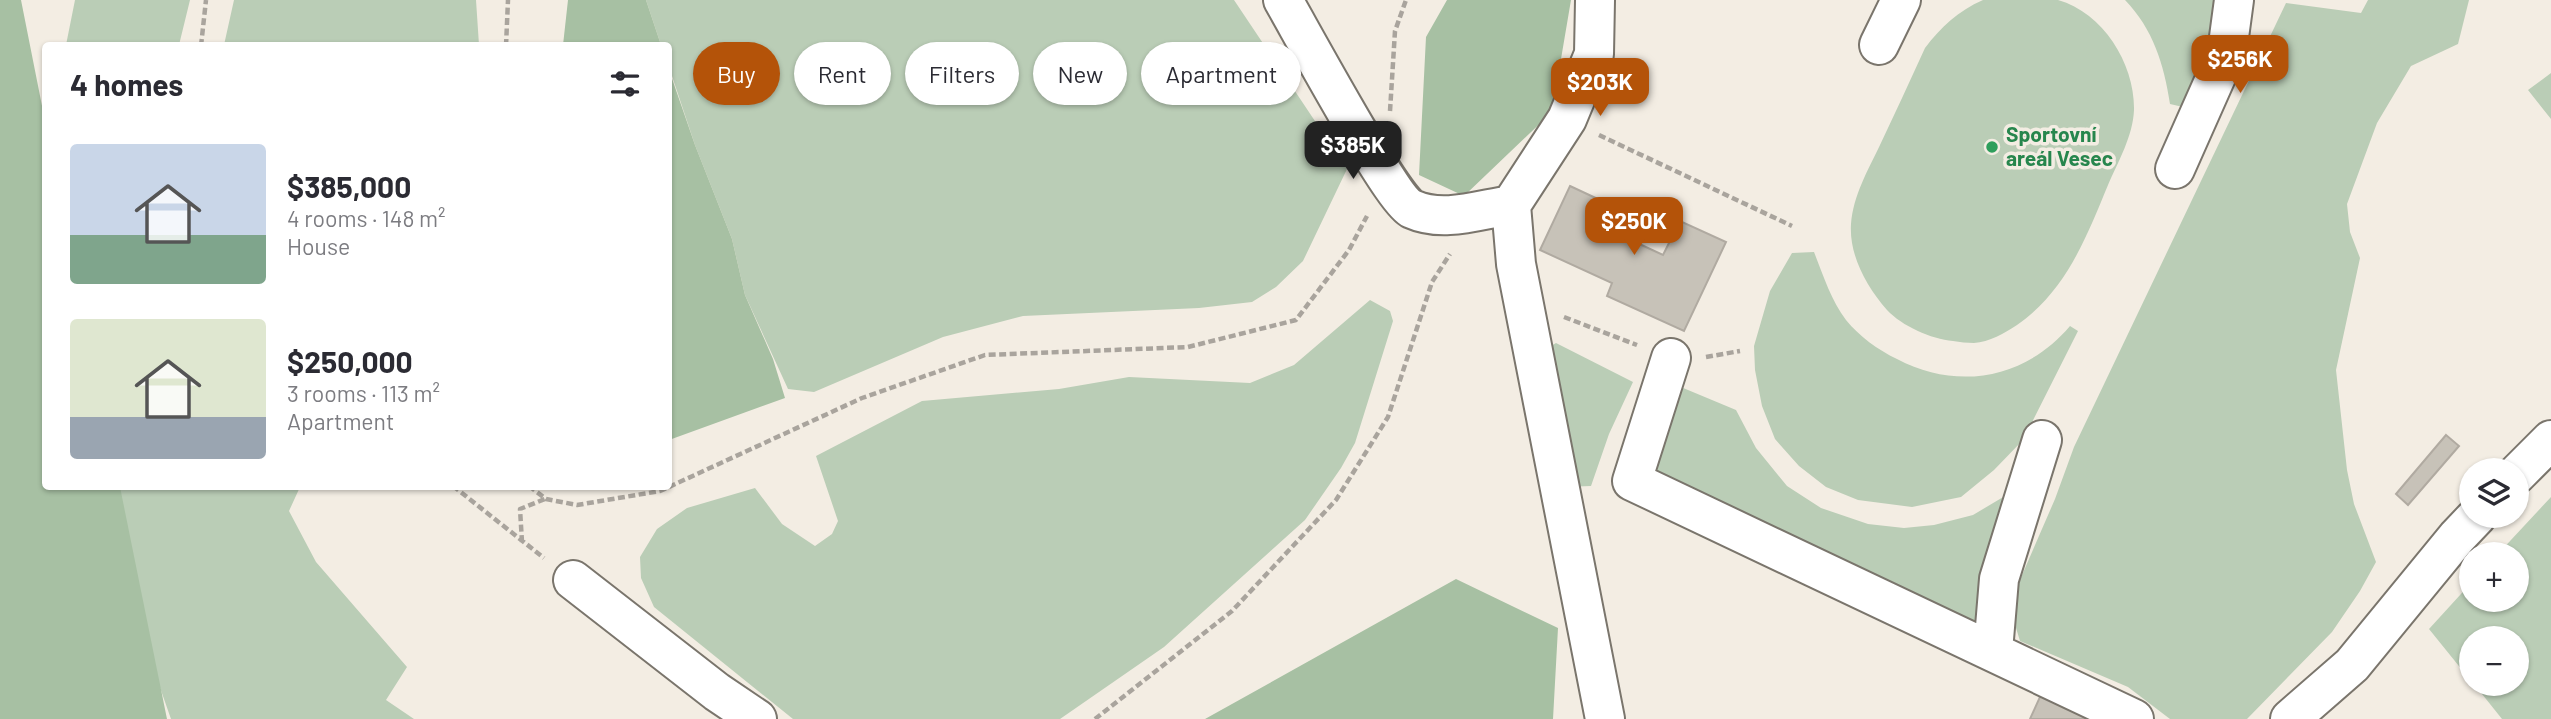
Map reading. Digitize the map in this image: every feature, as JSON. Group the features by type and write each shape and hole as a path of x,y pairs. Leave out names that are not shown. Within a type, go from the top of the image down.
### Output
{"street":[{"path":"1283,0 1387,178 1409,208 1441,217 1495,207 1567,119 1594,54 1595,0"},
{"path":"1879,45 1900,0"},
{"path":"2175,169 2227,52 2234,0"},
{"path":"1495,207 1516,264 1605,719"},
{"path":"1671,358 1632,481 2134,719"},
{"path":"1993,651 1999,579 2042,440"},
{"path":"2529,462 2551,440"},
{"path":"2290,719 2352,665 2466,528"},
{"path":"573,580 717,692 757,719"}],"path":[{"path":"201,42 206,0"},
{"path":"506,42 508,0"},
{"path":"1390,111 1395,31 1406,0"},
{"path":"1567,119 1792,226"},
{"path":"672,485 862,398 985,355 1188,347 1296,320 1349,250 1387,178"},
{"path":"1095,719 1232,611 1336,500 1388,417 1432,282 1495,207"},
{"path":"1523,302 1671,358 1715,357 1740,351"},
{"path":"458,490 573,580"},
{"path":"534,490 546,499 577,505 662,490"},
{"path":"522,542 520,509 546,499"}],"green space":[{"path":"0,0 21,0 42,106 42,490 121,490 167,719 0,719"},
{"path":"75,0 190,0 180,42 67,42"},
{"path":"234,0 476,0 479,42 225,42"},
{"path":"568,0 646,0 660,42 563,42"},
{"path":"646,0 1234,0 1262,42 1141,42 1141,105 1301,105 1301,100 1347,169 1303,261 1276,287 1252,302 1199,308 1023,316 943,337 814,392 788,389 745,295 732,239 695,145 672,76 672,42 660,42"},
{"path":"1447,0 1571,0 1552,112 1464,196 1419,175 1426,37"},
{"path":"1983,0 2058,0 2089,16 2103,29 2123,59 2133,93 2134,110 2124,149 2082,244 2062,280 2034,311 2017,325 1991,339 1971,343 1926,335 1887,310 1856,259 1851,224 1862,183 1925,48 1951,20"},
{"path":"2125,0 2217,0 2208,55 2183,107 2170,104 2156,48 2143,23"},
{"path":"2368,0 2469,0 2458,44 2411,66 2377,123 2347,204 2350,232 2360,258 2336,370 2347,470 2354,504 2376,562 2332,632 2247,719 2170,719 2128,687 2020,641 2009,605 2055,499 2074,447 2286,3 2361,13"},
{"path":"2551,73 2551,119 2528,90"},
{"path":"672,79 732,239 745,295 773,359 785,398 672,439"},
{"path":"1814,252 1832,296 1851,326 1883,351 1920,369 1967,377 1990,374 2033,358 2070,326 2078,331 2023,440 1994,470 1961,497 1912,507 1858,500 1826,487 1799,466 1775,439 1762,406 1755,370 1754,346 1770,291 1792,253"},
{"path":"1370,300 1390,311 1393,321 1355,443 1305,520 1164,647 1060,719 793,719 654,607 641,578 640,557 657,529 687,508 755,488 782,524 815,546 832,534 838,521 816,456 922,401 1059,389 1129,377 1250,383 1294,365"},
{"path":"1556,343 1633,382 1609,434 1591,486 1564,487 1546,349"},
{"path":"1676,385 1736,410 1756,448 1787,486 1821,508 1868,524 1904,528 1934,525 1973,515 2015,490 1980,626 1647,469"},
{"path":"118,490 299,490 289,511 316,562 407,667 386,700 414,719 171,719 157,679"},
{"path":"2551,497 2551,719 2502,719 2484,696 2529,696 2529,626 2459,626 2459,666 2429,629 2459,596 2459,612 2529,612 2529,542 2509,542 2522,528 2529,528 2529,521"},
{"path":"1456,579 1558,628 1553,719 1205,719"}],"building":[{"path":"1570,186 1645,221 1635,242 1663,255 1680,221 1726,242 1684,331 1607,296 1612,283 1540,250"},
{"path":"2446,435 2459,446 2408,505 2396,494"},
{"path":"2044,688 2092,710 2088,719 2030,719"}],"place":[{"name":"Sportovní areál Vesec","path":"1992,147"}]}
